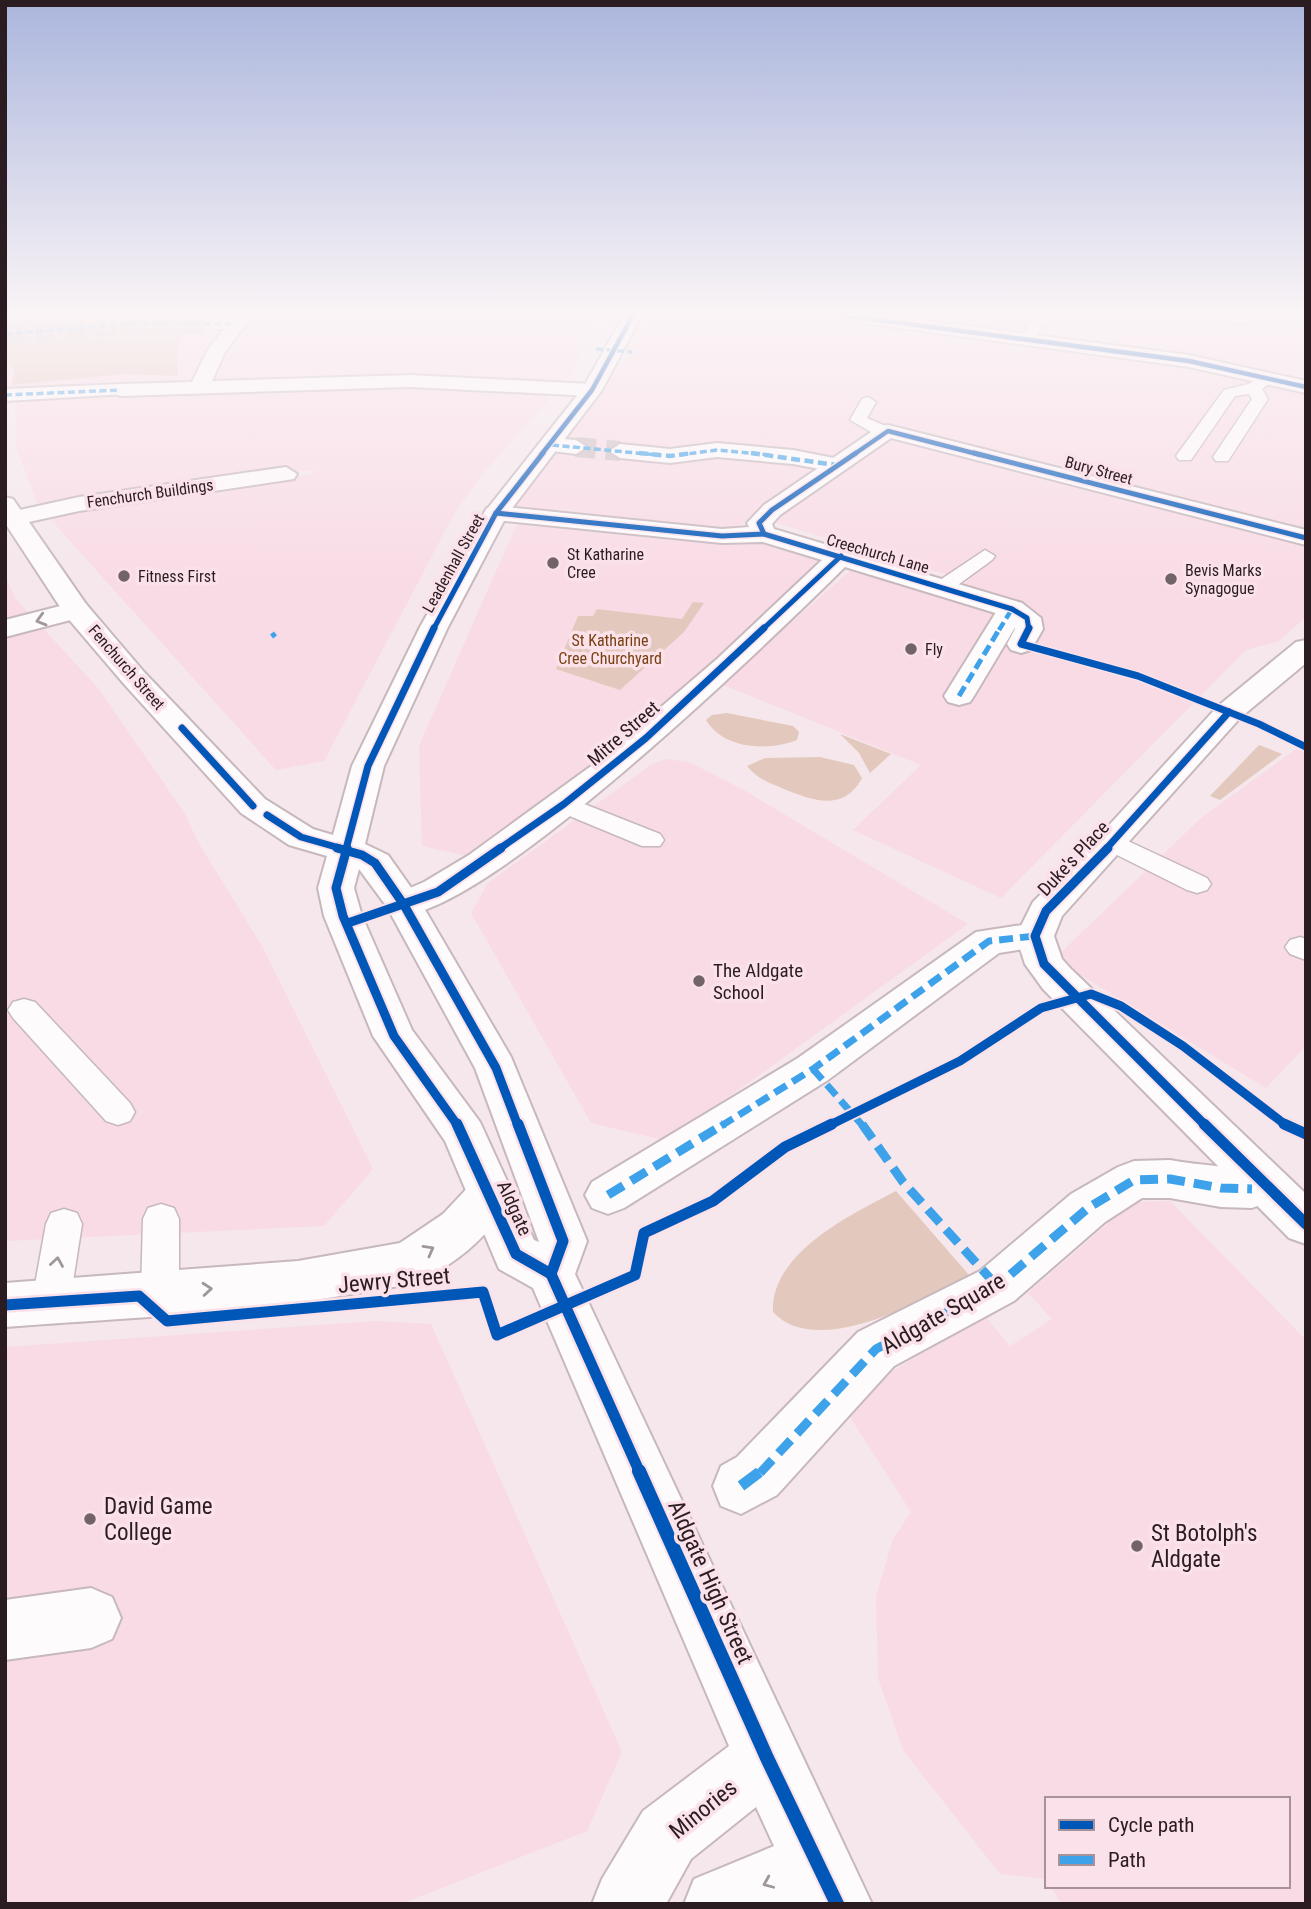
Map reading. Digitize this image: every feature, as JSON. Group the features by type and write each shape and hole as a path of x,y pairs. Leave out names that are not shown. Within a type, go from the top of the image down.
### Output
{"street":[{"name":"Leadenhall Street","path":"345,851 368,766 434,627 496,513 582,404"},
{"name":"Bury Street","path":"884,432 893,431 1306,538"},
{"path":"764,534 759,523 772,510 884,432"},
{"path":"552,445 576,447"},
{"path":"620,451 670,456 717,450 793,457 836,465"},
{"name":"Fenchurch Buildings","path":"10,511 286,474"},
{"name":"Fenchurch Street","path":"10,511 76,610 229,781 267,815"},
{"name":"Creechurch Lane","path":"496,513 722,536 764,534 944,586 1012,609"},
{"name":"Mitre Street","path":"404,905 452,884 564,804 646,738 841,556"},
{"path":"959,695 1012,609 1027,618 1029,629 1021,644"},
{"path":"5,629 76,610"},
{"name":"Duke's Place","path":"1035,936 1046,911 1113,842 1229,712 1306,648"},
{"name":"Aldgate","path":"267,815 301,837 345,851 375,863 404,905 501,1080 563,1241 551,1275 516,1254 464,1134 394,1036 343,916 336,888 345,851"},
{"path":"608,1195 620,1191 813,1069 989,941 1035,936 1044,964 1057,979 1258,1185 1306,1224"},
{"name":"Aldgate Square","path":"741,1486 757,1476 876,1349 997,1286 1088,1208 1134,1180 1170,1179 1221,1188 1258,1185"},
{"name":"Jewry Street","path":"28,1303 298,1282 408,1262 439,1245 460,1228 489,1195"},
{"name":"Aldgate High Street","path":"551,1275 767,1758 827,1883"},
{"path":"5,1630 91,1618"},
{"name":"Minories","path":"627,1904 667,1835 767,1758"},
{"path":"719,1904 827,1883"}],"lane":[{"path":"866,404 858,420 884,432"},
{"path":"1185,456 1222,404"},
{"path":"1222,457 1257,404"},
{"path":"944,586 985,556"},
{"path":"564,804 651,840"},
{"path":"1113,842 1197,884"},
{"path":"24,1010 104,1105"},
{"path":"160,1293 161,1219"},
{"path":"28,1303 64,1224"}],"shaded area":[{"path":"15,404 545,404 481,476 454,514 324,761 276,770 51,520 63,513 311,474 314,470 220,479 40,510 16,448"},
{"path":"592,404 1306,404 1306,617 1279,641 1246,650 1001,898 853,830 921,765 721,684 851,570 948,601 968,581 753,516 740,526 702,530 514,509"},
{"path":"519,519 790,547 811,553 819,563 706,671 607,754 468,856 422,846 419,746"},
{"path":"5,575 15,598 98,688 185,814 198,842 262,946 373,1169 324,1226 5,1241"},
{"path":"1296,749 1306,753 1306,1046 1266,1088 1054,959 1201,818"},
{"name":"The Aldgate School","path":"667,759 689,762 742,789 968,924 668,1141 591,1123 471,913 488,883 652,764"},
{"path":"1170,1201 1306,1340 1306,1904 1061,1904 1052,1888 1290,1888 1290,1797 1045,1797 1045,1879 1000,1874 903,1750 878,1678 876,1596 893,1539 911,1512 850,1417 855,1393 985,1316 1010,1346 1052,1319 1028,1293 1133,1202"},
{"path":"376,1321 431,1324 622,1752 587,1831 401,1904 5,1904 5,1347"}],"green space":[{"name":"St Katharine Cree Churchyard","path":"693,602 704,603 684,632 620,690 556,669 578,616 593,616 597,609 682,619"},
{"path":"727,713 793,726 799,732 797,740 773,746 735,742 714,730 706,720 712,715"},
{"path":"840,734 891,754 870,773 859,753"},
{"path":"1259,745 1282,754 1220,800 1210,796"},
{"path":"820,757 854,765 862,778 855,789 837,800 817,800 769,783 747,766 765,758"},
{"path":"896,1191 969,1275 899,1310 843,1328 816,1330 792,1325 773,1312 776,1291 785,1271 799,1254 837,1224"}],"tunnel":[{"path":"576,447 620,451"}],"marked path":[{"path":"552,445 670,456 717,450 793,457 836,465"},
{"path":"959,696 1012,609"},
{"path":"272,633 275,637"},
{"path":"608,1195 813,1069 989,941 1035,936"},
{"path":"813,1069 854,1113 903,1182 997,1286"},
{"path":"741,1486 757,1476 876,1349 997,1286 1088,1208 1134,1180 1170,1179 1221,1188 1252,1189"}],"cycle path":[{"path":"551,1274 516,1254 464,1134 394,1036 343,916 336,888 368,766 434,627 496,513 581,404"},
{"path":"764,534 759,523 772,510 888,431 1306,538"},
{"path":"496,513 722,536 764,534 1012,609 1027,618 1029,629 1021,644 1051,650 1138,676 1259,724 1306,747"},
{"path":"348,923 438,892 564,804 646,738 841,556"},
{"path":"1229,712 1113,842 1046,911 1035,936 1044,964 1057,979 1306,1224"},
{"path":"182,728 253,806"},
{"path":"267,815 301,837 362,855 375,863 404,905 496,1068 563,1241 551,1274"},
{"path":"5,1305 139,1296 167,1321 483,1292 497,1335 635,1275 644,1233 713,1201 785,1147 960,1061 1041,1008 1091,994 1121,1006 1183,1046 1291,1129 1306,1134"},
{"path":"551,1274 767,1758 837,1904"}],"place":[{"name":"St Katharine Cree","path":"553,563"},
{"name":"Fitness First","path":"124,576"},
{"name":"Bevis Marks Synagogue","path":"1171,579"},
{"name":"Fly","path":"911,649"},
{"name":"The Aldgate School","path":"699,981"},
{"name":"David Game College","path":"90,1519"},
{"name":"St Botolph's Aldgate","path":"1137,1546"}]}
